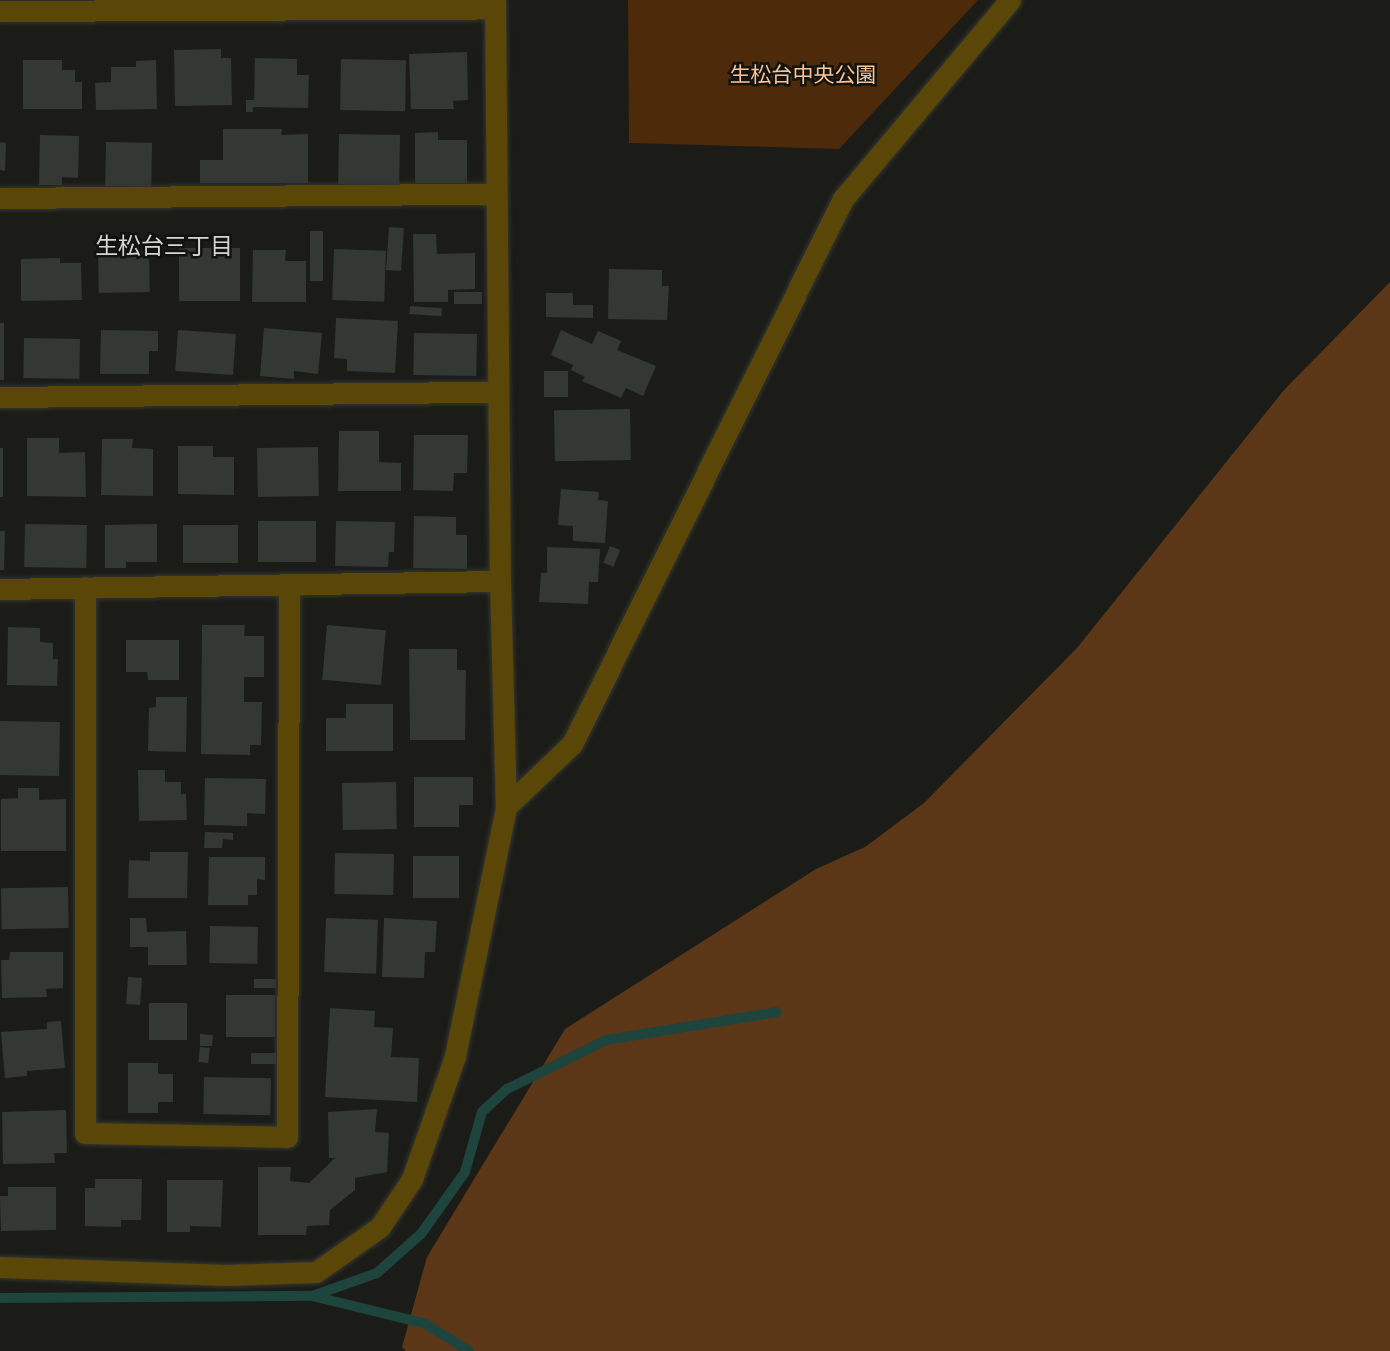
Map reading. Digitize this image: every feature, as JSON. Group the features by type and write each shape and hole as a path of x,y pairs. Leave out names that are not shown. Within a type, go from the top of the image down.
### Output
{"street":[{"path":"506,807 572,744 843,199 1010,0"},
{"path":"0,11 495,4 500,581 506,807 455,1056 412,1179 380,1227 316,1272 226,1275 0,1267"},
{"path":"0,198 496,194"},
{"path":"0,397 498,392"},
{"path":"0,589 500,581"},
{"path":"85,587 85,1133 287,1137 289,584"}],"green space":[{"name":"生松台中央公園","path":"628,0 978,0 839,149 629,143"}],"shaded area":[{"path":"1390,282 1390,1351 406,1351 402,1347 427,1257 565,1029 816,869 865,847 924,803 1077,648 1284,390"}],"building":[{"path":"221,49 221,58 231,58 232,105 175,106 174,50"},
{"path":"467,52 468,100 453,101 454,109 411,109 409,54"},
{"path":"255,58 297,59 297,75 309,75 308,108 253,107 253,112 246,112 246,100 254,100"},
{"path":"341,59 406,60 405,111 340,110"},
{"path":"23,60 62,60 62,70 75,70 75,82 82,82 82,109 23,109"},
{"path":"156,60 157,109 96,110 95,83 111,82 111,67 136,67 136,61"},
{"path":"223,129 282,129 281,135 308,134 308,183 200,183 200,160 223,160"},
{"path":"438,132 438,140 467,140 467,183 415,183 415,133"},
{"path":"339,134 400,135 399,185 338,184"},
{"path":"40,135 79,136 78,178 62,177 62,185 39,185"},
{"path":"0,142 6,143 5,171 0,170"},
{"path":"106,142 152,143 151,187 105,186"},
{"path":"389,227 404,228 401,271 386,270"},
{"path":"310,231 323,231 323,281 310,281"},
{"path":"413,234 436,234 437,254 475,253 475,289 448,290 448,302 414,302"},
{"path":"179,248 240,248 240,301 179,301"},
{"path":"334,249 386,251 384,302 332,300"},
{"path":"253,250 286,250 285,261 306,261 306,302 252,302"},
{"path":"149,251 150,292 99,293 98,252"},
{"path":"60,258 60,263 81,263 82,300 21,301 21,259"},
{"path":"609,269 662,270 662,286 669,286 667,320 608,319"},
{"path":"454,292 482,292 482,304 454,304"},
{"path":"546,293 573,293 573,305 593,305 593,318 546,317"},
{"path":"410,306 442,308 441,316 409,314"},
{"path":"336,318 398,321 395,373 347,371 347,359 334,358"},
{"path":"0,323 4,323 4,380 0,380"},
{"path":"264,328 322,333 318,374 294,371 294,379 260,376"},
{"path":"101,330 158,331 158,351 149,351 149,374 100,374"},
{"path":"178,330 236,334 233,375 175,371"},
{"path":"561,330 592,344 598,331 621,341 617,350 656,366 643,396 626,388 621,398 582,381 585,377 571,370 573,365 551,355"},
{"path":"414,333 477,334 476,376 413,375"},
{"path":"24,338 80,339 79,379 23,378"},
{"path":"544,371 568,371 568,397 544,397"},
{"path":"630,409 631,460 555,461 554,410"},
{"path":"339,431 379,431 379,462 401,463 401,491 338,491"},
{"path":"414,435 468,435 467,473 454,473 453,491 413,490"},
{"path":"27,438 59,438 59,453 85,452 86,497 27,496"},
{"path":"102,439 133,439 132,448 153,449 153,496 101,495"},
{"path":"178,446 213,446 213,457 234,457 234,495 178,494"},
{"path":"318,447 319,496 258,497 257,448"},
{"path":"0,448 3,448 3,497 0,497"},
{"path":"561,489 599,492 598,500 608,501 605,543 573,541 573,526 558,525"},
{"path":"414,516 456,517 456,535 467,535 467,569 413,568"},
{"path":"258,521 316,521 316,562 258,562"},
{"path":"336,521 395,522 394,552 389,552 388,567 335,566"},
{"path":"25,524 87,525 86,568 24,567"},
{"path":"157,524 157,562 126,562 126,568 105,568 105,525"},
{"path":"183,525 238,525 238,563 183,563"},
{"path":"0,531 5,531 4,570 0,570"},
{"path":"610,546 620,550 613,567 603,563"},
{"path":"547,547 600,549 598,582 589,582 588,604 539,602 541,573 547,573"},
{"path":"202,625 245,625 244,636 264,636 264,677 244,677 244,702 262,702 261,745 250,745 250,755 201,754"},
{"path":"327,625 386,630 381,685 322,680"},
{"path":"8,627 40,628 40,642 53,643 53,659 58,659 57,686 7,685"},
{"path":"126,640 179,640 179,680 148,680 147,672 126,672"},
{"path":"409,649 457,649 457,670 466,670 465,740 410,740"},
{"path":"156,697 187,697 186,752 148,751 149,708 156,707"},
{"path":"346,704 393,704 393,751 326,751 326,718 346,718"},
{"path":"0,721 60,722 59,776 0,775"},
{"path":"138,770 165,770 165,782 181,782 181,794 186,794 187,820 139,821"},
{"path":"414,777 473,777 473,805 459,805 459,827 414,827"},
{"path":"205,778 266,779 265,814 247,813 247,826 204,825"},
{"path":"396,782 397,829 343,830 342,783"},
{"path":"18,788 39,788 39,800 66,799 66,851 1,851 1,799 18,798"},
{"path":"205,832 233,833 233,840 223,839 222,848 204,848"},
{"path":"150,852 188,852 187,898 128,898 129,860 150,861"},
{"path":"335,853 394,854 393,895 334,894"},
{"path":"413,856 459,856 459,898 413,898"},
{"path":"209,857 265,857 265,880 257,879 257,895 248,895 248,905 208,905"},
{"path":"68,887 69,928 2,929 1,888"},
{"path":"130,918 146,918 147,932 186,931 187,965 148,965 148,947 130,947"},
{"path":"326,918 378,920 376,974 324,972"},
{"path":"384,918 437,921 435,952 425,952 424,978 382,977"},
{"path":"210,926 258,927 257,964 209,963"},
{"path":"10,952 63,952 63,988 46,989 47,997 2,998 1,960 9,960"},
{"path":"128,977 142,978 140,1005 126,1004"},
{"path":"254,979 276,979 276,988 254,988"},
{"path":"226,995 275,995 275,1037 226,1037"},
{"path":"149,1003 187,1003 187,1040 149,1040"},
{"path":"330,1008 375,1011 374,1027 393,1028 391,1057 419,1058 417,1102 325,1097"},
{"path":"61,1021 65,1068 27,1071 27,1076 5,1078 1,1032 47,1029 47,1022"},
{"path":"200,1034 213,1035 212,1046 200,1046"},
{"path":"200,1047 210,1048 208,1063 198,1062"},
{"path":"251,1053 276,1053 276,1064 251,1064"},
{"path":"128,1063 158,1063 158,1074 173,1074 173,1102 158,1102 158,1113 128,1113"},
{"path":"204,1077 271,1078 270,1115 203,1114"},
{"path":"377,1109 375,1132 389,1133 387,1172 355,1178 355,1190 330,1210 329,1225 307,1226 306,1235 258,1235 258,1167 291,1167 290,1181 309,1183 335,1158 329,1158 328,1112"},
{"path":"66,1110 67,1153 54,1153 55,1163 3,1164 2,1112"},
{"path":"95,1179 142,1179 141,1220 121,1220 121,1227 85,1226 85,1188 95,1188"},
{"path":"167,1180 223,1180 221,1227 190,1226 190,1232 167,1232"},
{"path":"8,1187 56,1187 56,1230 1,1231 0,1196 8,1196"}],"waterway":[{"path":"0,1298 312,1296 377,1273 421,1234 465,1172 482,1112 507,1089 606,1040 777,1012"},
{"path":"312,1296 424,1323 469,1351"}],"district":[{"name":"生松台三丁目","path":"164,245"}]}
